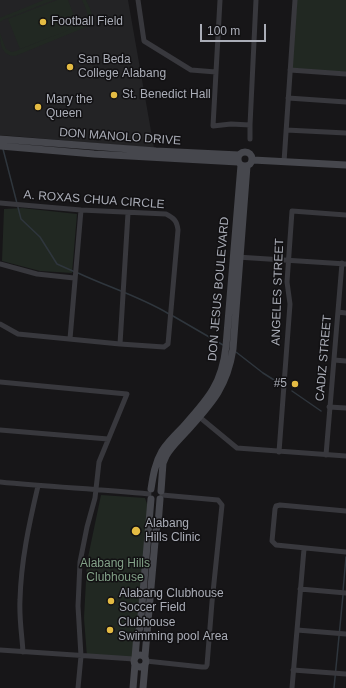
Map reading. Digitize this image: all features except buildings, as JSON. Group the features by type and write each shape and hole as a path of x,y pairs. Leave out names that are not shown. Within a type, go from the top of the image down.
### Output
{"street":[{"path":"138,0 144,41 191,70 216,72"},
{"path":"220,0 213,126 231,124 250,125"},
{"path":"250,139 256,0"},
{"path":"284,162 295,0"},
{"path":"290,70 346,74"},
{"path":"288,98 346,102"},
{"path":"286,130 346,133"},
{"name":"DON MANOLO DRIVE","path":"0,139 52,147"},
{"name":"DON MANOLO DRIVE","path":"0,146 52,147 241,162"},
{"path":"246,151 250,153 253,160 250,165 241,162 242,152 246,151"},
{"path":"253,160 346,165"},
{"name":"DON JESUS BOULEVARD","path":"142,688 147,635 143,629 152,530 151,494 154,470 197,415 211,393 223,369 237,257 241,162"},
{"name":"A. ROXAS CHUA CIRCLE","path":"0,203 81,210 166,214 176,221 178,230 170,341 164,347 18,334 0,324"},
{"path":"70,339 81,210"},
{"name":"ANGELES STREET","path":"279,452 290,304 287,287 292,211 346,215"},
{"path":"120,344 128,212"},
{"path":"237,257 344,264"},
{"path":"0,264 37,274 75,274"},
{"name":"CADIZ STREET","path":"326,455 329,407 344,264"},
{"path":"338,312 346,313"},
{"path":"334,360 346,361"},
{"path":"0,382 127,394 99,462 95,498 80,562 78,606 81,656 78,688"},
{"path":"329,407 346,408"},
{"path":"197,415 237,448 346,456"},
{"path":"0,430 108,439"},
{"name":"DON JESUS BOULEVARD","path":"152,530 158,525 161,495 160,463"},
{"path":"0,482 38,486 95,488 151,494 157,501 161,495"},
{"path":"23,652 20,609 21,571 25,538 38,486"},
{"path":"151,494 157,488 161,495"},
{"path":"135,660 140,654 145,661 202,667 206,667 207,665 222,505 218,500 161,495"},
{"path":"344,511 280,505 276,506 272,541 273,544 304,549 346,552"},
{"path":"292,688 304,549"},
{"path":"300,589 346,593"},
{"name":"DON JESUS BOULEVARD","path":"133,688 138,634 143,629"},
{"path":"297,630 346,634"},
{"path":"0,650 135,660"},
{"path":"135,660 140,667 145,661"},
{"path":"293,670 346,674"}],"shaded area":[{"name":"San Beda College Alabang","path":"0,0 128,0 154,148 0,135"}],"green space":[{"path":"44,0 54,0 0,22 0,18 2,17"},
{"name":"Football Field","path":"57,0 68,0 78,26 86,21 88,15 82,0 86,0 90,7 92,17 86,27 15,56 7,54 1,45 0,33 6,49 12,52 16,51 76,27 20,49 8,19"},
{"path":"297,0 346,0 346,72 291,70"},
{"path":"22,208 77,214 72,273 40,271 2,261 4,209"},
{"name":"Alabang Hills Clubhouse","path":"101,495 145,498 148,507 137,654 133,661 87,657 84,618 87,562"}],"waterway":[{"path":"3,149 21,219 40,237 57,264 75,272"},
{"path":"78,273 136,297 169,314"},
{"path":"173,316 223,345"},
{"path":"236,352 263,373 282,385"},
{"path":"292,391 321,411"},
{"path":"343,591 346,557"},
{"path":"334,688 343,595"}],"place":[{"name":"Football Field","path":"43,22"},
{"name":"San Beda College Alabang","path":"70,67"},
{"name":"St. Benedict Hall","path":"114,95"},
{"name":"Mary the Queen","path":"38,107"},
{"name":"#5","path":"295,384"},
{"name":"Alabang Hills Clinic","path":"136,531"},
{"name":"Alabang Clubhouse Soccer Field","path":"111,601"},
{"name":"Clubhouse Swimming pool Area","path":"110,630"}]}
